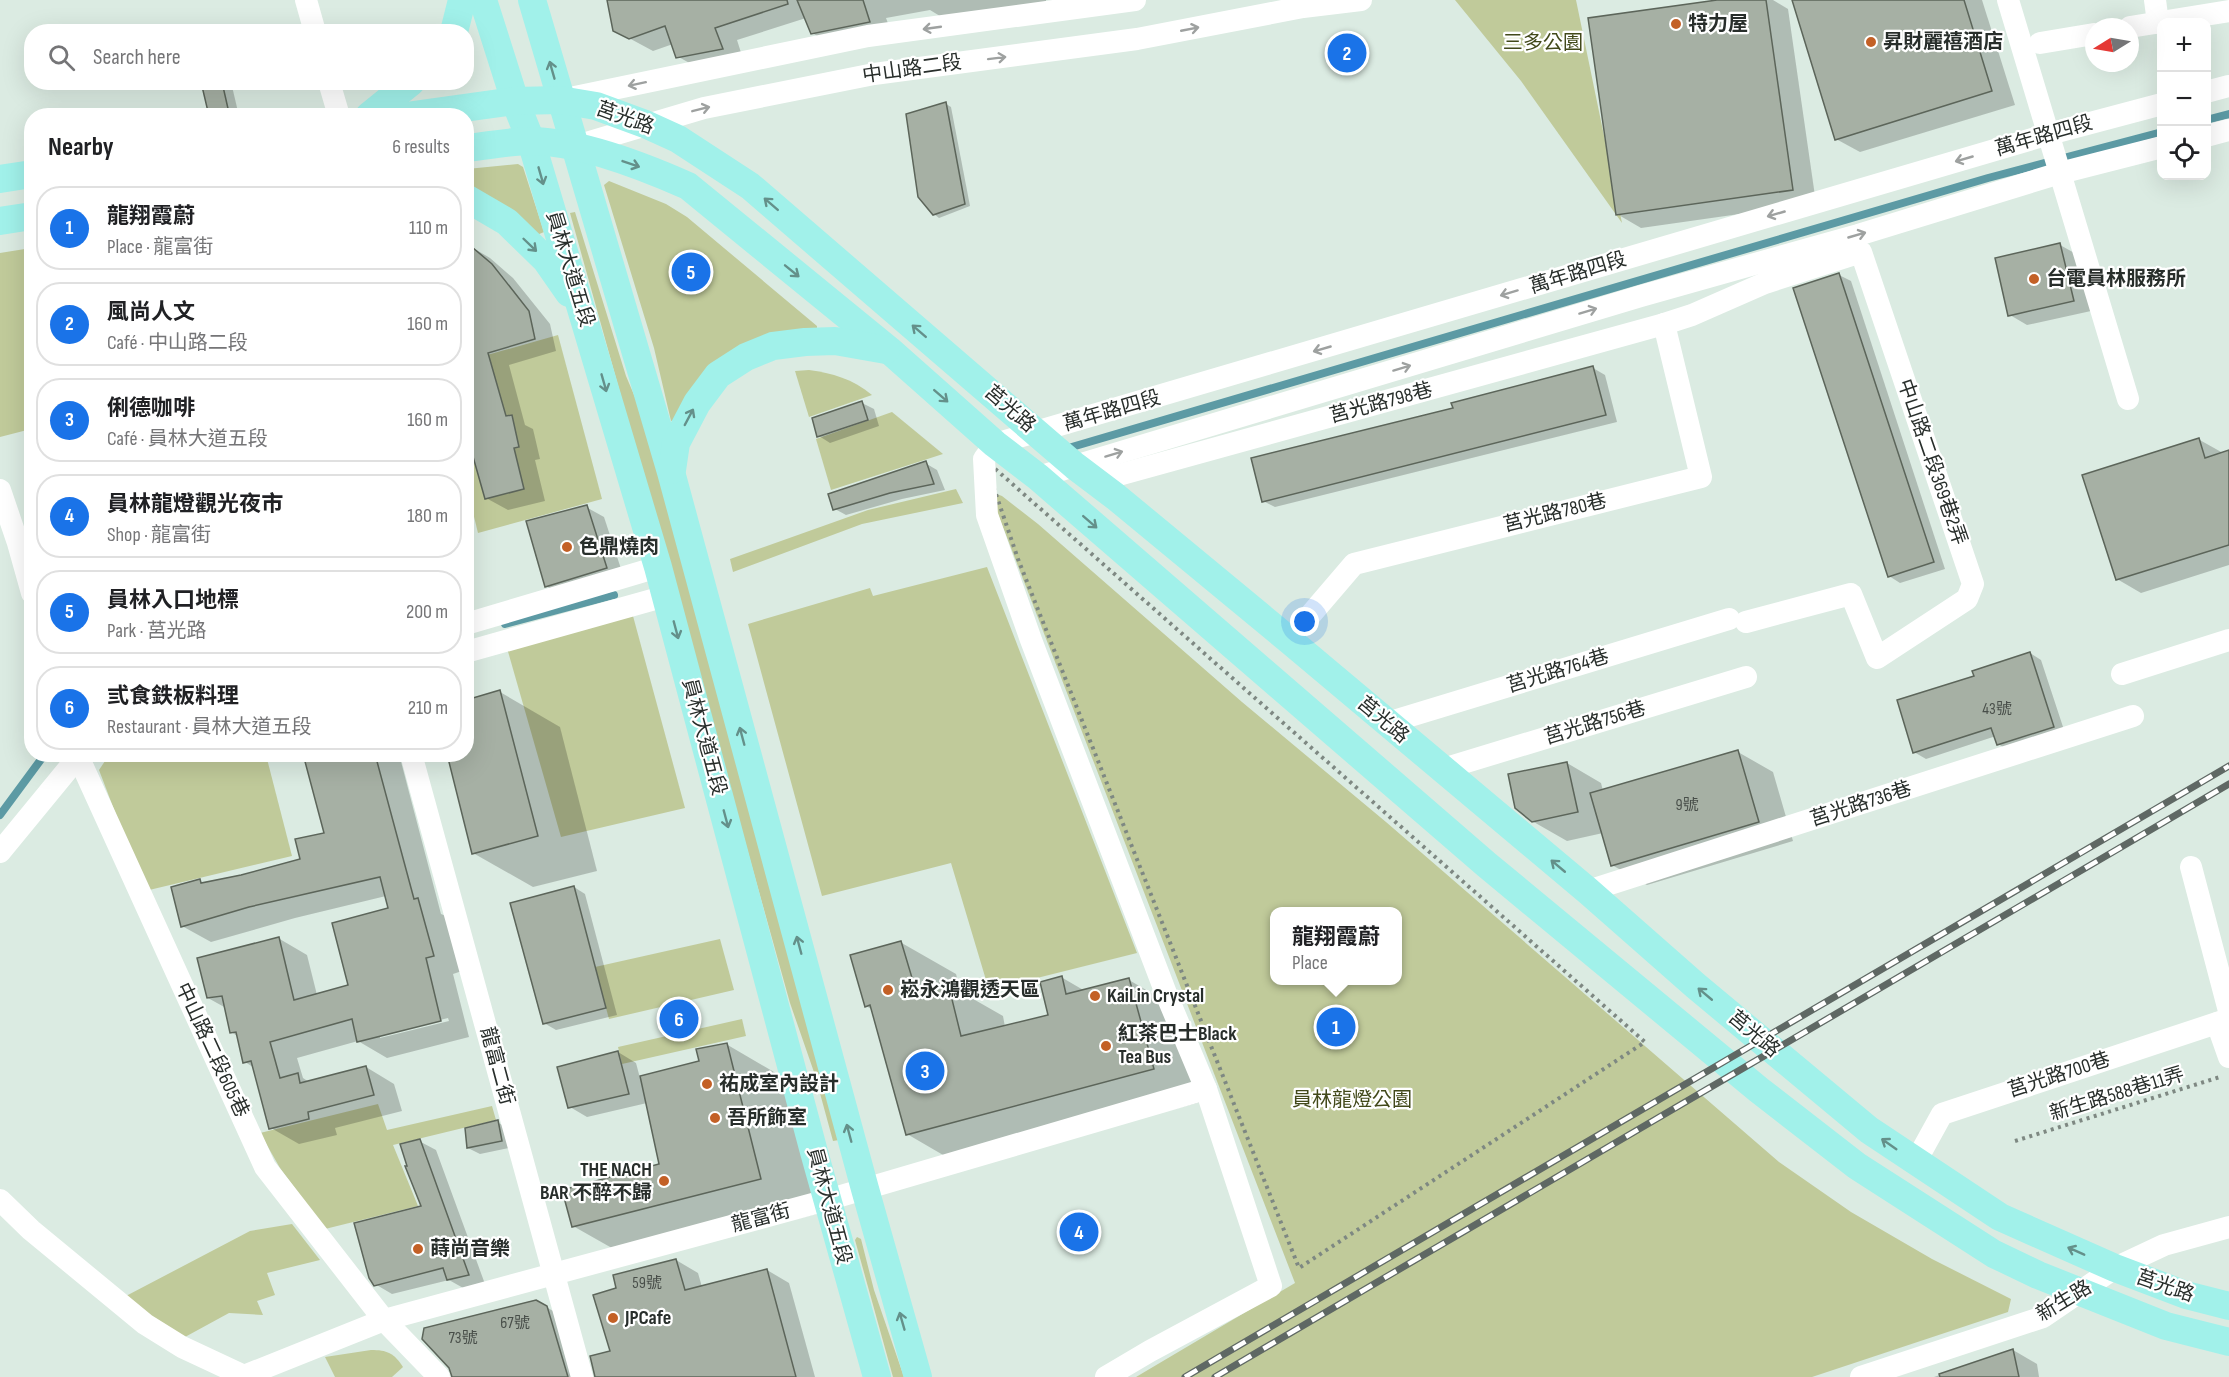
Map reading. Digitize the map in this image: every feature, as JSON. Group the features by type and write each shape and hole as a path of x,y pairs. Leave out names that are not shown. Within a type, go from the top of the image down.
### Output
{"main road":[{"path":"456,24 462,0"},
{"name":"員林大道五段","path":"483,0 514,101 531,141 658,567 827,1200 877,1377"},
{"name":"員林大道五段","path":"531,0 671,472 918,1377"},
{"path":"379,108 401,90"},
{"name":"中山路二段","path":"464,108 514,101 560,100"},
{"name":"莒光路","path":"560,100 596,106 645,124 678,139 750,186 1086,474 1443,769 1696,986 1869,1130 2000,1217 2115,1268 2186,1295 2229,1306"},
{"name":"中山路二段","path":"474,147 531,141 576,146"},
{"name":"莒光路","path":"576,146 663,175 688,186 889,350 989,451 1038,477 1487,865 1767,1097 1857,1166 1994,1254 2038,1275 2166,1326 2229,1342"},
{"path":"0,180 24,176"},
{"path":"474,203 507,222 546,260 568,292 594,348"},
{"path":"0,221 24,217"},
{"path":"671,472 676,443 697,403 718,375 746,357 773,346 835,341 889,350"}],"street":[{"path":"306,0 313,24"},
{"name":"中山路二段","path":"560,100 868,36 1135,0"},
{"name":"中山路二段","path":"576,146 704,108 874,74 1137,39 1301,4 1361,0"},
{"path":"2008,0 2128,399"},
{"path":"2154,0 2157,18"},
{"path":"2184,18 2229,11"},
{"path":"2139,25 2157,22"},
{"path":"2040,43 2085,36"},
{"path":"2211,91 2229,86"},
{"path":"331,90 337,108"},
{"name":"萬年路四段","path":"989,451 1038,432 2049,134 2157,105"},
{"path":"2211,135 2229,130"},
{"name":"萬年路四段","path":"1038,477 1086,474 1641,296 1858,235 2060,173 2157,148"},
{"name":"中山路二段369巷2弄","path":"1664,324 1692,315 1765,283 1861,252 1973,584 1967,598 1877,658 1851,594 1738,621"},
{"name":"莒光路798巷","path":"1086,474 1664,324"},
{"name":"莒光路780巷","path":"1288,640 1354,564 1701,477 1664,324"},
{"path":"989,451 987,515 990,525 1031,640 1167,996 1206,1089 1271,1286 1106,1377"},
{"path":"0,490 9,548 24,577"},
{"path":"474,622 658,567"},
{"path":"474,650 666,596"},
{"name":"莒光路764巷","path":"1387,723 1738,621"},
{"path":"2122,674 2229,640"},
{"name":"莒光路756巷","path":"1443,769 1746,677"},
{"name":"莒光路736巷","path":"1588,891 2133,716"},
{"path":"0,852 75,762"},
{"name":"中山路二段605巷","path":"84,762 265,1167 384,1320 439,1377"},
{"name":"龍富二街","path":"413,762 582,1377"},
{"path":"2191,867 2225,1018 2229,1057"},
{"name":"莒光路700巷","path":"1916,1163 1942,1114 2225,1018"},
{"name":"龍富街","path":"243,1376 384,1320 827,1200 1206,1089"},
{"path":"0,1200 31,1230 145,1324 182,1347 243,1376"},
{"name":"新生路","path":"1861,1377 2043,1317 2115,1268 2164,1245 2229,1227"}],"path":[{"path":"989,451 1359,790 1645,1042 1299,1268 1018,559 989,451"},
{"name":"新生路588巷11弄","path":"2015,1141 2229,1075"}],"green space":[{"name":"三多公園","path":"1455,0 1576,0 1622,223 1521,81"},
{"path":"518,164 523,167 544,232 537,235 474,191 474,168"},
{"path":"609,181 666,204 687,217 817,326 817,331 803,330 678,419 671,421 654,348 604,185"},
{"path":"575,212 626,376 646,423 839,1140 833,1141 815,1075 790,1003 570,213"},
{"path":"24,249 24,431 0,437 0,253"},
{"path":"558,335 602,499 478,533 474,517 474,359"},
{"path":"809,370 842,378 872,395 809,417 795,371"},
{"path":"892,412 943,454 831,490 816,439"},
{"path":"956,489 963,503 862,524 733,572 730,559 868,510"},
{"name":"員林龍燈公園","path":"989,491 1002,496 1038,524 1779,1162 1851,1212 1932,1259 2011,1299 2008,1312 1812,1377 1136,1377 1295,1283"},
{"path":"987,567 1137,953 989,990 951,863 822,896 748,624 870,588 873,596"},
{"path":"633,616 685,808 561,837 507,648"},
{"path":"104,762 268,762 292,856 145,891 99,770"},
{"path":"720,939 734,990 609,1019 595,967"},
{"path":"742,1019 746,1036 622,1064 618,1047"},
{"path":"378,1104 387,1130 492,1106 496,1120 393,1145 418,1206 325,1229 280,1168 260,1133"},
{"path":"292,1224 320,1260 267,1273 275,1295 257,1301 263,1315 229,1313 185,1337 147,1315 126,1296 250,1231"},
{"path":"857,1237 861,1239 874,1290 904,1377 893,1377 855,1240"},
{"path":"371,1350 390,1353 403,1367 392,1377 335,1377 325,1357"}],"building":[{"path":"607,0 787,0 788,4 715,28 723,49 676,58 665,26 629,39 613,31"},
{"path":"797,0 863,0 870,22 811,34"},
{"path":"1717,0 1766,0 1793,190 1616,215 1588,18"},
{"path":"1792,0 1964,0 1992,91 1835,140"},
{"path":"203,90 224,90 228,108 207,108"},
{"path":"946,102 965,204 933,215 918,197 906,114"},
{"name":"台電員林服務所","path":"2060,243 2074,301 2008,316 1995,258"},
{"path":"474,249 492,264 529,311 535,339 488,353 506,416 512,415 519,447 514,448 524,489 485,499 474,460"},
{"path":"1839,273 1934,562 1888,577 1793,288"},
{"path":"1593,366 1606,415 1262,502 1251,458 1453,408 1451,403"},
{"path":"862,401 868,420 817,437 812,418"},
{"path":"2199,438 2205,458 2229,450 2229,545 2116,580 2082,475"},
{"path":"926,461 934,484 890,493 833,510 828,494"},
{"path":"587,505 607,568 545,587 526,521"},
{"path":"2030,652 2054,727 1997,745 1991,728 1913,753 1897,700 1974,676 1972,671"},
{"path":"500,690 538,836 472,854 449,762 474,762 474,698"},
{"path":"1738,750 1759,822 1611,866 1590,793"},
{"path":"305,762 377,762 414,899 418,898 434,956 426,958 441,1021 357,1042 352,1019 270,1042 280,1078 298,1073 300,1083 366,1066 374,1095 308,1112 309,1119 269,1129 251,1061 243,1063 236,1032 230,1033 222,996 207,998 197,958 279,937 294,1000 348,985 332,923 388,908 380,877 249,907 181,927 171,887 200,879 201,883 241,875 300,859 295,839 324,833"},
{"path":"1567,762 1578,812 1532,822 1515,808 1508,774"},
{"path":"574,886 606,1008 543,1024 510,903"},
{"path":"901,941 915,988 948,983 961,1036 1048,1015 1040,982 1062,976 1066,994 1129,978 1154,1069 906,1135 870,1005 865,1007 850,955"},
{"path":"727,1043 761,1179 572,1227 562,1190 659,1164 640,1076 699,1061 696,1049"},
{"path":"618,1051 629,1094 568,1108 557,1067"},
{"path":"498,1120 502,1141 467,1148 465,1128"},
{"path":"420,1139 469,1275 447,1280 443,1268 374,1286 369,1278 354,1223 421,1206 405,1166 407,1166 400,1144"},
{"path":"676,1259 685,1290 767,1269 796,1377 595,1377 590,1356 610,1351 593,1295 616,1288 613,1275"},
{"path":"536,1300 547,1306 568,1377 452,1377 449,1368 422,1339 424,1328"},
{"path":"2013,1349 2019,1377 1940,1377 1939,1374"}],"waterway":[{"path":"2211,119 2229,114"},
{"path":"1065,449 1988,178 2157,133"},
{"path":"505,624 614,595"},
{"path":"0,815 39,762"}],"railway":[{"path":"1185,1377 2229,766"},
{"path":"1215,1377 2229,784"}],"place":[{"name":"特力屋","path":"1676,24"},
{"name":"昇財麗禧酒店","path":"1871,42"},
{"name":"風尚人文","path":"1347,53"},
{"name":"員林入口地標","path":"691,272"},
{"name":"台電員林服務所","path":"2034,279"},
{"name":"色鼎燒肉","path":"567,547"},
{"name":"崧永鴻觀透天區","path":"888,990"},
{"name":"KaiLin Crystal","path":"1095,996"},
{"name":"弎食鉄板料理","path":"679,1019"},
{"name":"龍翔霞蔚","path":"1336,1027"},
{"name":"紅茶巴士Black Tea Bus","path":"1106,1046"},
{"name":"俐德咖啡","path":"925,1071"},
{"name":"祐成室內設計","path":"707,1084"},
{"name":"吾所飾室","path":"715,1118"},
{"name":"THE NACH BAR 不醉不歸","path":"664,1181"},
{"name":"員林龍燈觀光夜市","path":"1079,1232"},
{"name":"蒔尚音樂","path":"418,1249"},
{"name":"JPCafe","path":"613,1318"}]}
